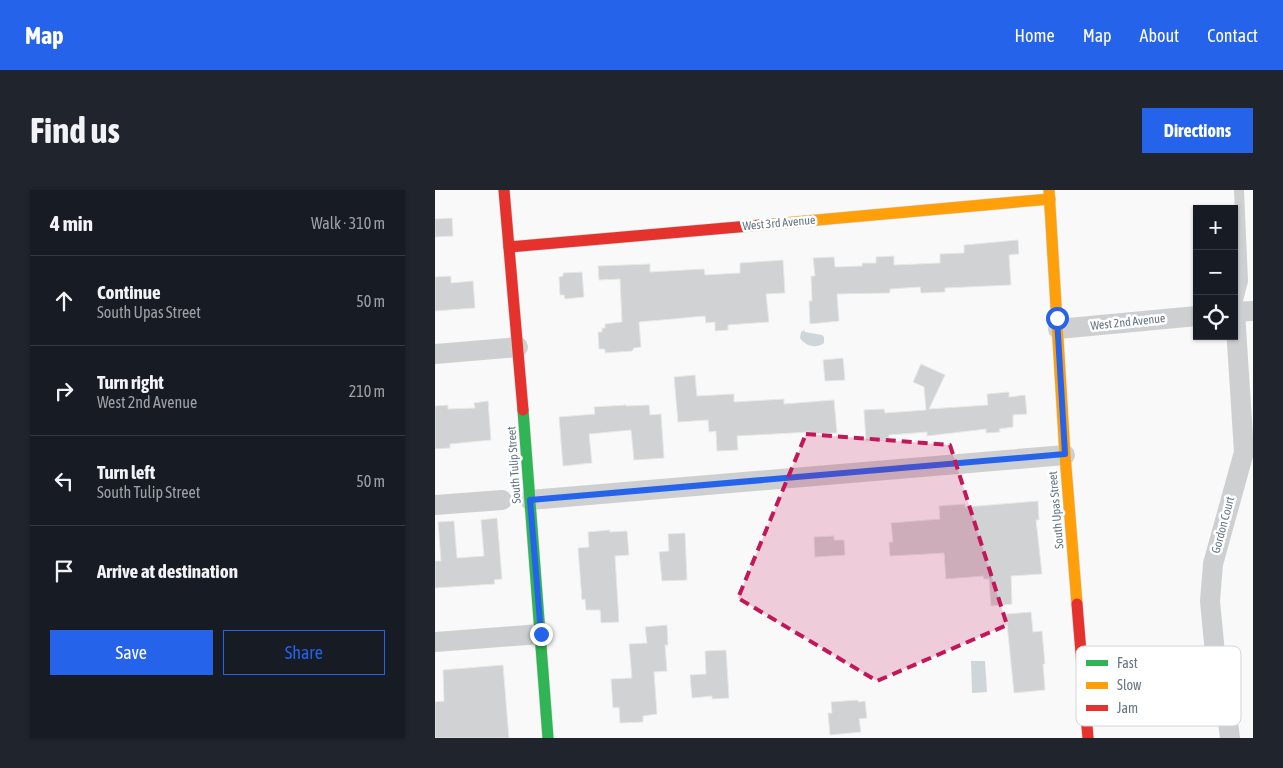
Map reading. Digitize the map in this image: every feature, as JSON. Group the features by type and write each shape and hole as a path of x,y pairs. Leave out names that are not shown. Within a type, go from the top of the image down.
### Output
{"street":[{"name":"South Tulip Street","path":"503,190 518,347 549,738"},
{"name":"West 3rd Avenue","path":"509,247 1049,195"},
{"name":"South Upas Street","path":"1049,195 1065,454 1081,646"},
{"name":"Gordon Court","path":"1214,646 1210,601 1213,564 1244,452 1241,312"},
{"name":"West 2nd Avenue","path":"1058,329 1193,316"},
{"path":"435,354 518,347"},
{"path":"530,500 1065,454"},
{"path":"435,505 503,500"},
{"path":"435,642 541,634"}],"lane":[{"path":"1239,190 1243,281 1241,312"}],"highlighted area":[{"path":"806,434 950,445 1007,625 877,681 738,598"}],"shaded area":[{"path":"804,330 805,332 822,335 824,343 811,346 805,343 800,338 801,332"},
{"path":"971,661 985,661 987,692 972,693"}],"building":[{"path":"452,218 453,236 435,237 435,219"},
{"path":"1018,240 1019,254 1009,255 1011,285 945,288 945,292 921,293 920,287 890,289 890,293 837,294 839,321 810,324 809,301 812,301 811,276 815,276 813,258 834,257 835,267 862,266 862,263 876,263 876,257 894,256 894,265 940,263 940,254 964,253 964,245"},
{"path":"783,260 785,293 766,294 769,322 728,325 728,330 715,331 715,322 706,323 705,316 639,322 641,347 634,348 632,351 605,353 605,349 599,349 598,332 602,332 605,324 622,322 620,279 599,280 598,266 650,264 650,272 704,269 705,275 740,273 740,263"},
{"path":"582,272 584,297 565,299 564,295 560,295 559,277 563,276 563,273"},
{"path":"451,276 451,283 473,281 475,308 435,311 435,277"},
{"path":"843,358 845,380 825,381 823,360"},
{"path":"921,364 945,375 929,409 988,405 987,394 1009,392 1009,397 1025,395 1027,414 1013,415 1013,427 999,429 1000,432 986,433 986,429 927,436 927,432 889,435 889,438 886,438 886,440 866,441 864,410 884,409 885,413 926,410 924,387 913,382"},
{"path":"695,375 697,396 734,394 734,402 784,399 784,404 834,400 837,433 811,434 810,432 737,436 738,450 717,451 716,431 709,432 708,420 678,422 674,377"},
{"path":"488,401 491,440 450,444 450,448 435,449 435,406 448,405 448,409 475,408 474,403"},
{"path":"649,405 650,415 661,414 664,458 634,460 631,430 589,434 592,463 563,466 559,417 595,414 594,407"},
{"path":"1038,501 1039,520 1036,520 1042,574 1011,576 1012,604 991,606 989,579 984,579 983,576 946,579 944,553 890,556 889,542 893,542 891,523 940,519 939,506 965,504 965,507"},
{"path":"497,518 502,579 494,580 495,584 435,588 435,561 441,561 438,522 454,521 457,558 484,556 481,520"},
{"path":"610,530 610,532 627,531 629,555 615,556 619,622 601,623 600,610 586,610 585,599 582,600 578,548 589,547 588,532"},
{"path":"685,533 687,580 662,581 659,552 669,551 668,534"},
{"path":"834,536 834,540 844,540 845,555 815,557 814,537"},
{"path":"1031,612 1033,632 1042,631 1045,690 1014,693 1006,614"},
{"path":"667,625 668,645 665,645 667,671 654,672 657,714 643,716 643,722 620,723 619,707 613,708 611,679 632,678 629,644 647,643 645,627"},
{"path":"726,650 729,698 712,699 712,696 692,698 690,675 706,674 705,651"},
{"path":"503,665 509,738 435,738 435,702 444,701 443,670"},
{"path":"858,700 858,702 865,701 867,718 859,719 861,732 830,735 828,713 832,713 831,702"}],"traffic: fast":[{"path":"523,410 548,738"}],"traffic: slow":[{"path":"1049,190 1065,455 1077,604"},
{"path":"761,225 1050,199"}],"traffic: jam":[{"path":"504,190 523,410"},
{"path":"509,247 761,225"},
{"path":"1077,604 1080,646"},
{"path":"1087,726 1088,738"}],"route":[{"path":"541,634 530,500 1065,454 1057,318"}]}
